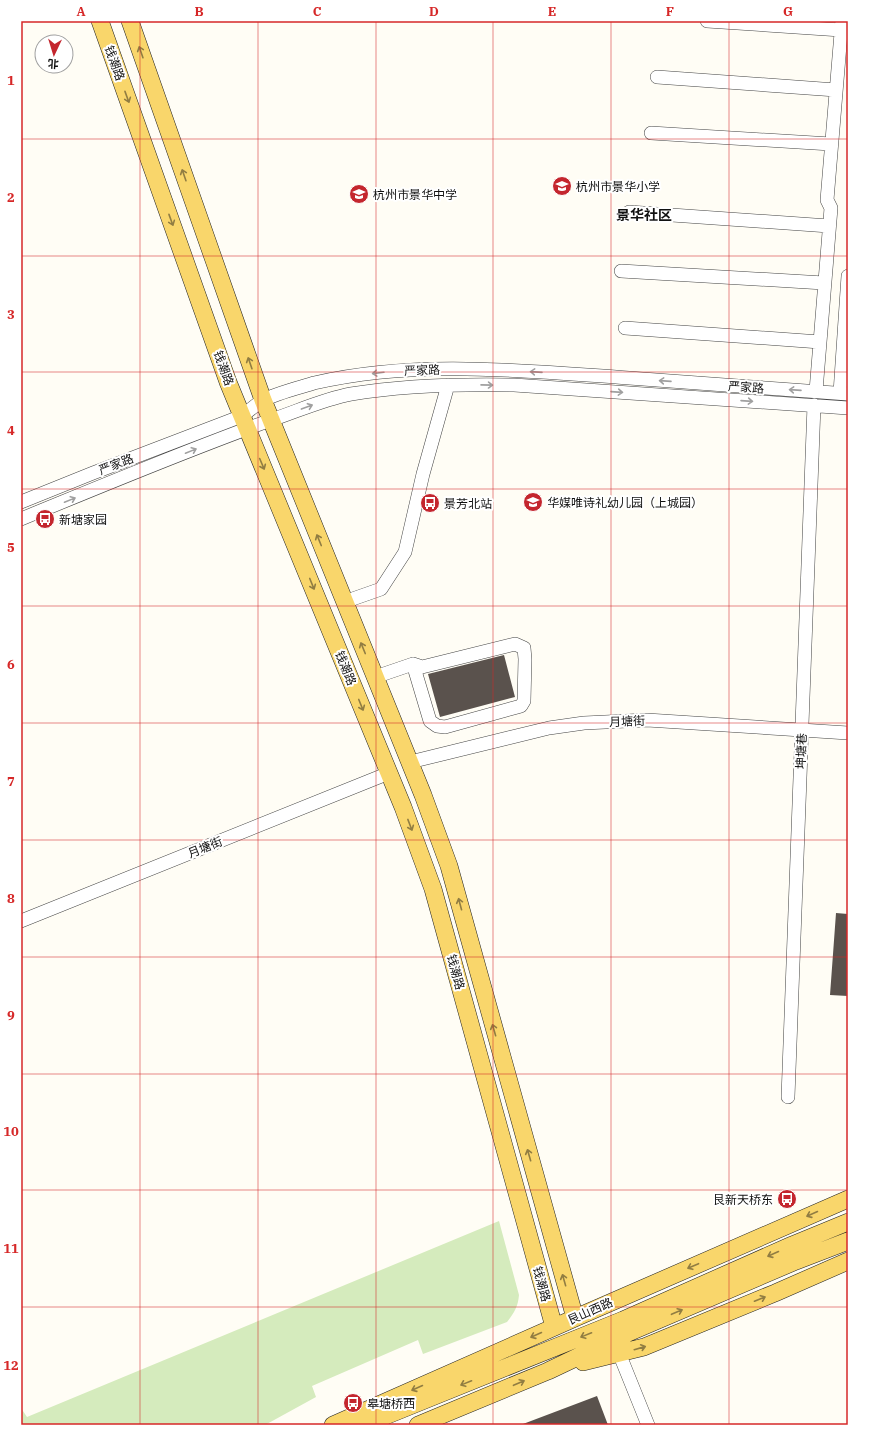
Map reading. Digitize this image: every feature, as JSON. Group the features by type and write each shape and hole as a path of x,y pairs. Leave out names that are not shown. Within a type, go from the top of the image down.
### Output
{"main road":[{"name":"钱潮路","path":"100,21 226,374 403,807 433,889 554,1327"},
{"name":"钱潮路","path":"130,21 270,420 410,762 449,866 575,1318"},
{"name":"艮山西路","path":"333,1425 848,1199"},
{"name":"艮山西路","path":"418,1425 548,1371 625,1326 848,1222"},
{"name":"艮山西路","path":"363,1425 848,1241"},
{"name":"艮山西路","path":"548,1371 644,1347 769,1296 848,1261"}],"street":[{"path":"707,21 841,25 827,200 830,208 829,226 816,391"},
{"path":"658,77 836,90"},
{"path":"650,133 831,144"},
{"path":"629,212 829,226"},
{"path":"621,271 824,283"},
{"path":"844,393 848,276"},
{"path":"625,328 820,342"},
{"name":"严家路","path":"21,520 245,422 263,400 301,387 332,379 406,370 449,369 520,371 844,393"},
{"name":"严家路","path":"21,502 93,473 245,422 270,420 326,400 351,394 393,388 469,384 514,385 848,408"},
{"path":"344,602 381,589 404,552 423,474 448,385"},
{"name":"坤塘巷","path":"788,1097 814,405"},
{"path":"375,677 413,664 422,667 515,644 524,648 524,701 521,706 445,727 437,726 430,721 413,664"},
{"name":"月塘街","path":"410,762 549,728 584,723 647,720 848,733"},
{"name":"月塘街","path":"21,921 389,773"},
{"path":"619,1353 648,1425"}],"green space":[{"path":"499,1221 519,1295 515,1310 507,1322 423,1354 418,1340 312,1386 316,1397 265,1425 21,1425 21,1408 27,1417"}],"building":[{"path":"504,655 515,697 440,717 428,674"},
{"path":"836,913 848,914 848,996 830,995"},
{"path":"597,1396 608,1425 523,1425 523,1424"}],"place":[{"name":"杭州市景华小学","path":"562,186"},
{"name":"杭州市景华中学","path":"359,194"},
{"name":"华媒唯诗礼幼儿园（上城园）","path":"533,502"},
{"name":"景芳北站","path":"430,503"},
{"name":"新塘家园","path":"45,519"},
{"name":"艮新天桥东","path":"787,1199"},
{"name":"皋塘桥西","path":"353,1403"}],"district":[{"name":"景华社区","path":"644,215"}]}
